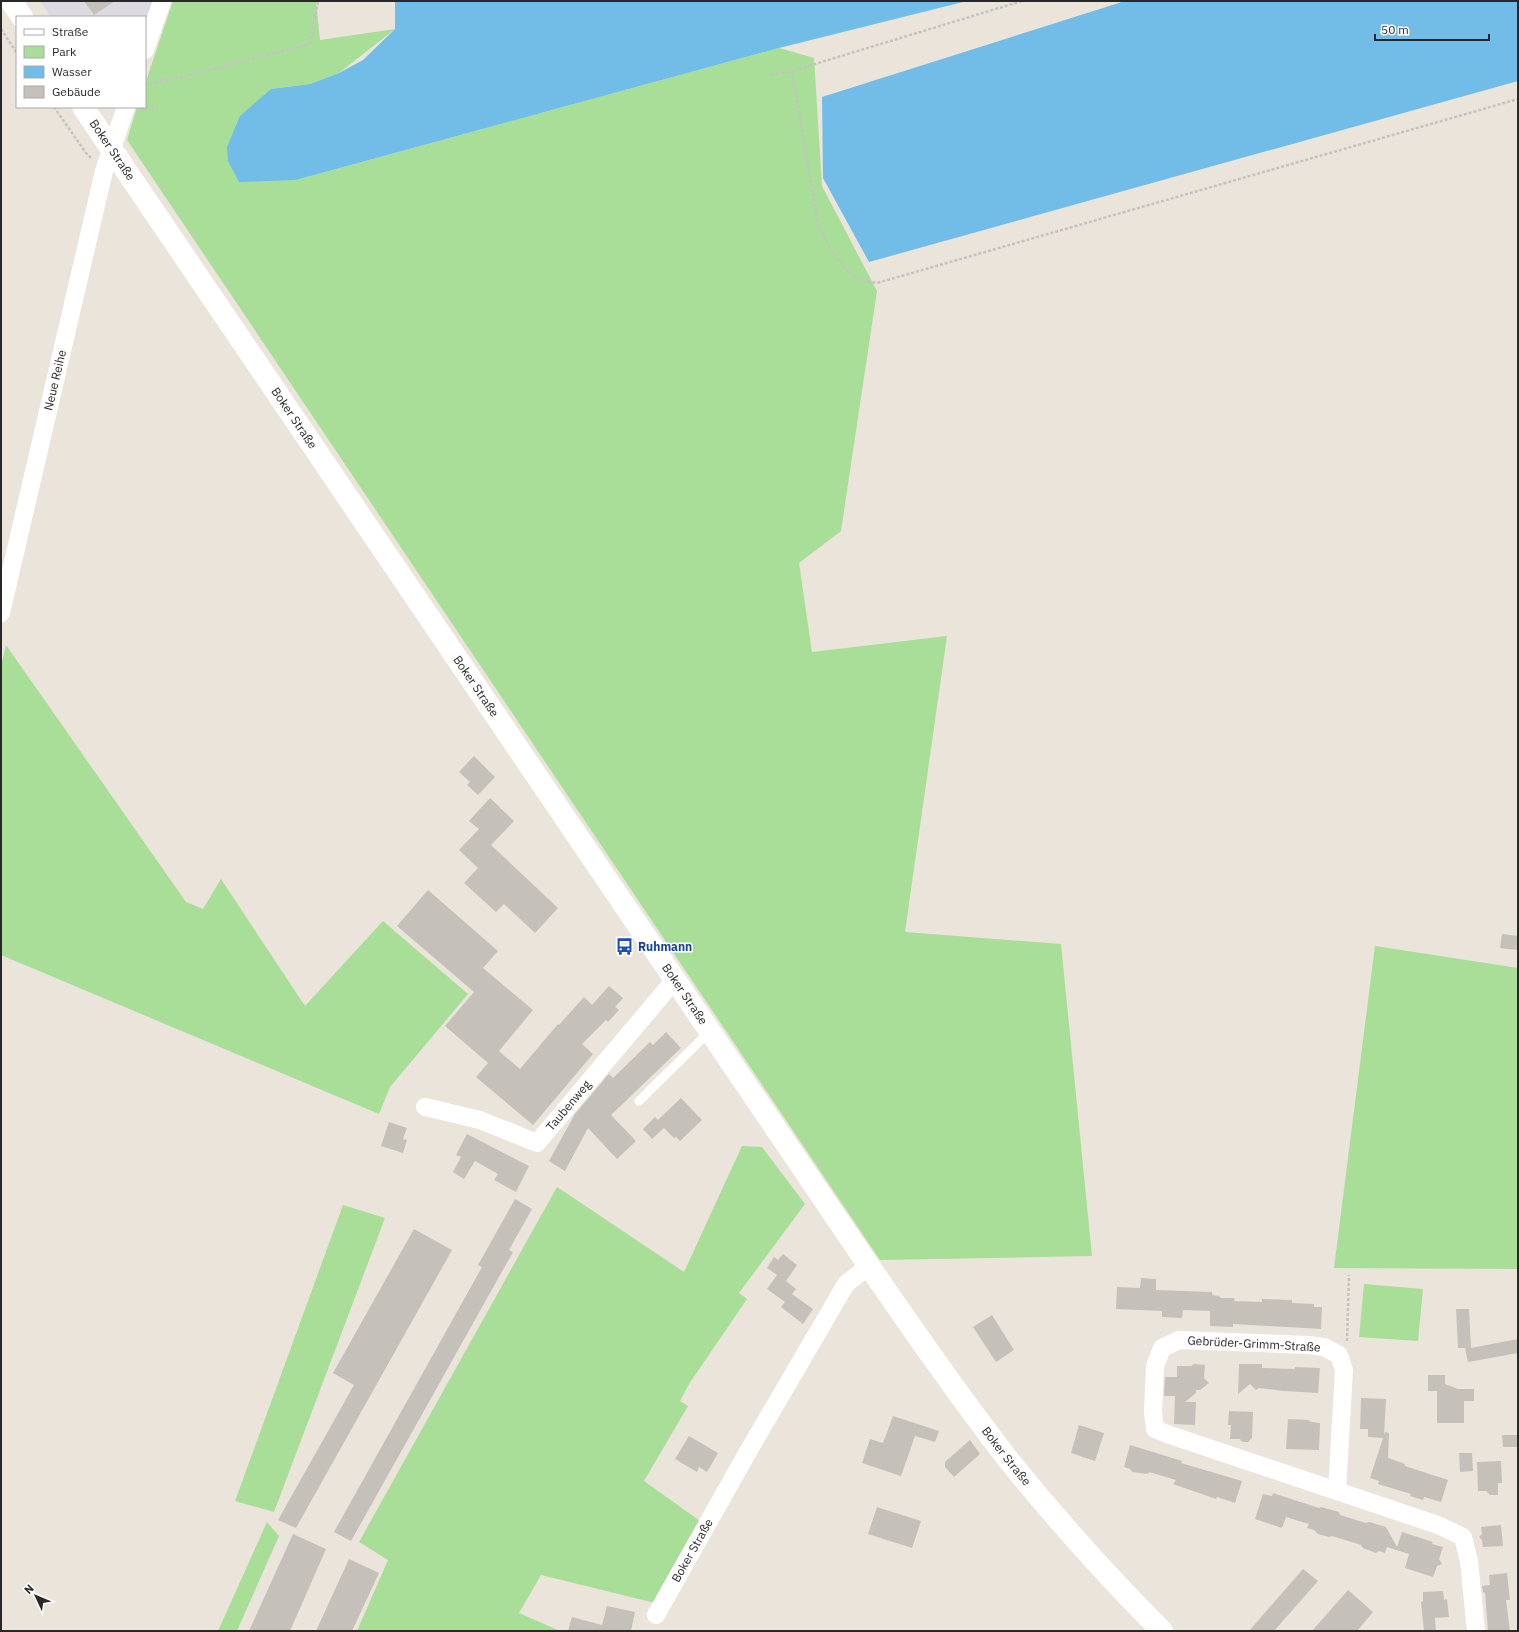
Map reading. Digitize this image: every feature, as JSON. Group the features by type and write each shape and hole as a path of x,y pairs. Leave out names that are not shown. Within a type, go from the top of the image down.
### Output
{"main road":[{"path":"11,1 21,16"},
{"name":"Boker Straße","path":"84,108 939,1367 1007,1457 1086,1551 1162,1631"}],"street":[{"path":"146,47 162,1"},
{"name":"Neue Reihe","path":"1,613 104,171 126,108"},
{"name":"Taubenweg","path":"425,1107 480,1120 537,1142 676,980"},
{"name":"Boker Straße","path":"656,1615 749,1450 846,1284 869,1266"},
{"name":"Gebrüder-Grimm-Straße","path":"1339,1355 1324,1347 1308,1345 1179,1340 1162,1348 1155,1366 1153,1412 1155,1429 1438,1526 1464,1537 1469,1561 1476,1631"},
{"path":"1337,1492 1344,1370 1339,1355"}],"lane":[{"path":"639,1101 711,1032"}],"path":[{"path":"146,84 178,78 310,44 318,1"},
{"path":"771,75 792,71 1022,1"},
{"path":"1,29 16,52"},
{"path":"792,71 818,225 831,250 846,269 858,280 877,283 1518,99"},
{"path":"1339,1355 1347,1346 1349,1275"}],"shaded area":[{"path":"40,1 153,1 146,20 146,16 50,16"}],"green space":[{"path":"173,1 316,1 320,40 395,29 339,73 310,84 271,89 296,180 779,48 814,58 822,186 877,291 841,531 799,563 812,652 947,636 905,932 1061,944 1092,1256 880,1260 127,140 137,108 146,108 146,81"},
{"path":"6,645 186,902 203,909 221,879 305,1006 383,921 468,994 390,1087 379,1114 1,955 1,666"},
{"path":"1375,946 1518,968 1518,1269 1334,1268"},
{"path":"742,1146 762,1147 805,1204 739,1293 747,1299 689,1384 680,1401 688,1406 644,1481 700,1521 655,1603 541,1575 519,1613 560,1631 357,1631 388,1560 359,1542 557,1187 684,1272"},
{"path":"343,1205 385,1218 274,1512 235,1501"},
{"path":"1364,1284 1423,1289 1418,1341 1359,1337"},
{"path":"267,1522 279,1536 237,1631 218,1631"}],"water":[{"path":"395,1 967,1 779,48 296,180 239,182 228,161 227,147 240,116 271,89 310,84 339,73 363,60 395,29"},
{"path":"1125,1 1518,1 1518,81 869,262 823,178 822,97"}],"building":[{"path":"84,1 115,1 94,15"},
{"path":"474,756 495,777 478,795 467,785 470,782 459,772"},
{"path":"490,798 514,821 491,845 558,908 535,933 504,904 496,912 464,883 478,868 459,850 479,829 469,821"},
{"path":"428,890 498,951 483,968 533,1010 499,1051 520,1069 558,1024 559,1025 584,997 592,1005 609,986 623,998 615,1007 619,1010 608,1022 606,1020 582,1044 593,1054 533,1125 476,1077 488,1063 445,1026 474,992 397,926"},
{"path":"1502,934 1518,936 1517,950 1500,948"},
{"path":"666,1032 681,1048 611,1115 636,1141 617,1159 588,1128 565,1171 549,1161 575,1114 608,1075 609,1074 613,1078 650,1042 653,1045"},
{"path":"681,1098 702,1120 680,1141 676,1137 674,1138 664,1128 652,1139 643,1129 655,1117 658,1120"},
{"path":"389,1122 407,1128 403,1139 407,1140 403,1153 381,1146"},
{"path":"467,1134 529,1166 516,1192 494,1180 498,1174 475,1161 464,1179 453,1172 461,1157 456,1155"},
{"path":"515,1199 532,1209 509,1250 513,1252 351,1541 334,1532 482,1267 478,1265"},
{"path":"414,1229 452,1250 296,1528 278,1520 354,1385 333,1373"},
{"path":"783,1254 797,1265 786,1281 796,1289 792,1294 813,1309 803,1324 781,1307 785,1302 767,1289 777,1275 767,1268 774,1257 778,1260"},
{"path":"1141,1278 1156,1279 1156,1290 1212,1292 1212,1295 1219,1296 1221,1298 1235,1298 1234,1301 1262,1302 1262,1299 1292,1300 1292,1303 1314,1304 1314,1307 1322,1307 1321,1329 1233,1324 1233,1327 1210,1326 1210,1311 1183,1310 1182,1318 1162,1317 1162,1311 1116,1309 1117,1287 1140,1288"},
{"path":"1456,1309 1469,1309 1471,1348 1518,1339 1518,1353 1468,1362 1465,1348 1458,1348"},
{"path":"992,1315 1014,1350 996,1362 973,1327"},
{"path":"1194,1364 1205,1365 1204,1378 1209,1383 1200,1390 1196,1390 1196,1393 1185,1402 1196,1402 1195,1425 1174,1424 1175,1396 1164,1396 1165,1377 1177,1377 1177,1366 1191,1366"},
{"path":"1239,1364 1262,1364 1262,1368 1320,1368 1318,1393 1259,1388 1256,1390 1250,1384 1238,1394"},
{"path":"1428,1375 1445,1375 1445,1384 1458,1389 1474,1389 1474,1401 1464,1401 1464,1423 1437,1423 1437,1391 1428,1391"},
{"path":"1361,1398 1386,1399 1384,1435 1385,1432 1389,1433 1388,1458 1405,1464 1405,1466 1448,1480 1441,1502 1424,1497 1423,1500 1410,1496 1411,1494 1378,1484 1379,1481 1370,1478 1383,1438 1368,1437 1368,1429 1360,1429"},
{"path":"1229,1411 1253,1412 1252,1438 1248,1442 1242,1442 1240,1439 1230,1439 1231,1425 1228,1425"},
{"path":"893,1416 939,1431 935,1442 915,1436 901,1476 862,1463 870,1439 883,1443"},
{"path":"1288,1419 1308,1420 1311,1422 1320,1423 1319,1450 1286,1449"},
{"path":"1079,1425 1104,1433 1095,1461 1071,1453"},
{"path":"1502,1435 1518,1435 1518,1447 1503,1447"},
{"path":"689,1436 718,1453 707,1472 699,1467 697,1472 675,1459"},
{"path":"970,1440 980,1454 954,1477 945,1467 945,1462"},
{"path":"1130,1445 1182,1461 1181,1463 1242,1481 1235,1503 1217,1497 1216,1499 1173,1484 1176,1480 1149,1472 1148,1474 1132,1472 1130,1469 1124,1467"},
{"path":"1459,1453 1472,1453 1473,1471 1460,1472"},
{"path":"1501,1461 1502,1483 1498,1483 1498,1495 1490,1495 1486,1491 1478,1491 1477,1462"},
{"path":"1273,1493 1319,1508 1321,1507 1339,1512 1340,1515 1366,1523 1369,1522 1386,1527 1397,1547 1402,1532 1433,1542 1432,1544 1443,1547 1439,1559 1442,1564 1437,1566 1433,1577 1405,1568 1409,1554 1387,1547 1385,1553 1379,1551 1376,1553 1363,1548 1361,1545 1332,1536 1329,1537 1318,1534 1314,1530 1307,1528 1309,1524 1286,1517 1282,1528 1255,1519 1263,1494 1272,1496"},
{"path":"877,1507 921,1521 912,1548 868,1534"},
{"path":"1501,1525 1503,1546 1483,1547 1482,1540 1479,1537 1482,1534 1481,1527"},
{"path":"293,1534 326,1549 290,1631 249,1631"},
{"path":"349,1559 379,1573 352,1631 316,1631"},
{"path":"1303,1569 1318,1581 1274,1631 1249,1631"},
{"path":"1507,1573 1510,1600 1506,1600 1510,1631 1488,1631 1485,1593 1483,1592 1482,1586 1490,1585 1489,1575"},
{"path":"1348,1590 1373,1612 1357,1631 1312,1631"},
{"path":"1443,1591 1444,1600 1447,1599 1449,1617 1435,1618 1436,1631 1424,1631 1421,1602 1423,1601 1423,1592"},
{"path":"607,1606 635,1612 631,1631 568,1631 572,1617 602,1625"}],"place":[{"name":"Ruhmann","path":"625,947"}]}
